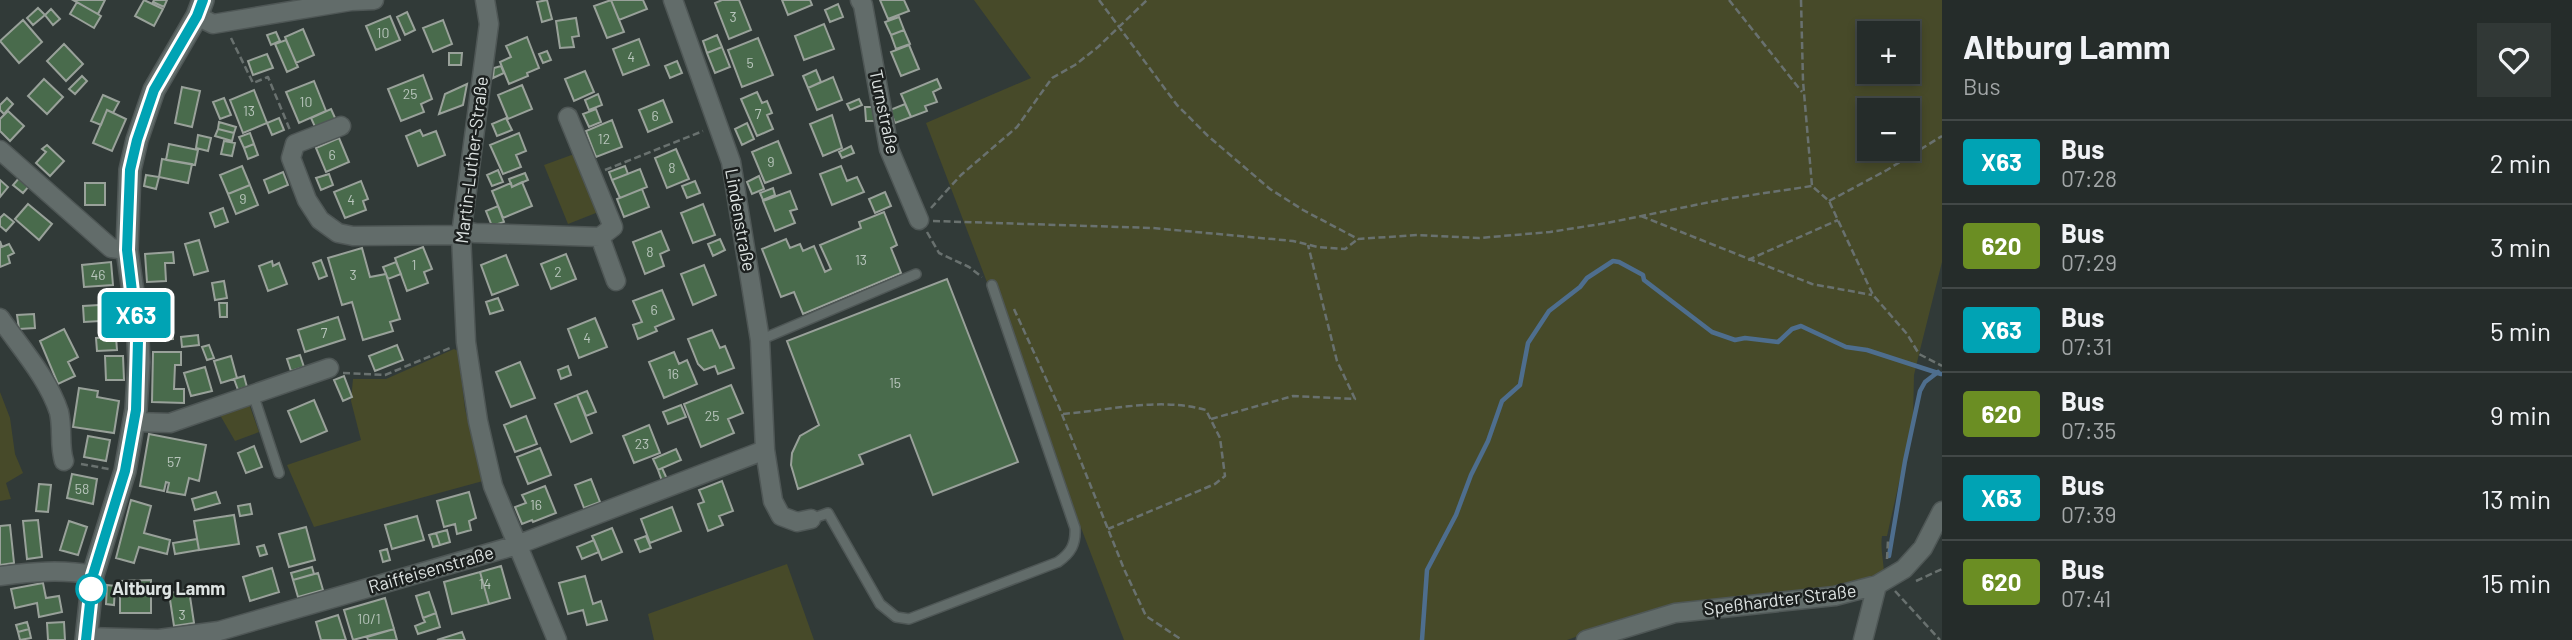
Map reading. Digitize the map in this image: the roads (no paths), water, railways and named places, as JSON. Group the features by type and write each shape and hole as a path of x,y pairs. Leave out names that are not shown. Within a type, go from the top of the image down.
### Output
{"street":[{"path":"86,639 93,575 125,471 134,422 139,362 137,320 127,250 130,170 154,90 200,8 213,24 351,1 374,0"},
{"name":"Martin-Luther-Straße","path":"485,0 489,23 461,233 466,342 478,421 493,486 556,640"},
{"name":"Lindenstraße","path":"673,0 731,162 760,340 765,450 773,501 781,516 797,522 811,519"},
{"name":"Turnstraße","path":"860,0 889,149 919,220"},
{"path":"341,127 295,144 291,158 307,200 320,220 338,233 353,236 475,233 600,237 613,227 568,117"},
{"path":"0,150 111,248 127,250"},
{"path":"600,237 616,281"},
{"path":"0,318 50,390 59,413 59,447 64,461"},
{"path":"134,422 170,423 329,368"},
{"name":"Raiffeisenstraße","path":"86,639 159,639 219,631 517,545 765,450"},
{"name":"Speßhardter Straße","path":"1586,640 1675,613 1835,596 1883,584 1904,569 1923,548 1942,511"},
{"path":"0,576 40,570 93,575"},
{"path":"1863,640 1883,584"}],"lane":[{"path":"760,340 916,274"},
{"path":"811,519 828,513 880,604 896,617 909,620 1058,562 1068,555 1076,541 1075,528 992,285"},
{"path":"253,394 279,474"}],"waterway":[{"path":"1422,640 1427,570 1456,515 1502,401 1520,385 1528,343 1549,311 1580,287 1587,278 1613,261 1643,275 1644,280 1712,332 1735,340 1745,338 1778,342 1792,329 1801,326 1846,347 1867,350 1941,374"},
{"path":"1889,556 1920,391 1925,382 1938,372"}],"place":[{"name":"Altburg Lamm","path":"91,589"}]}
